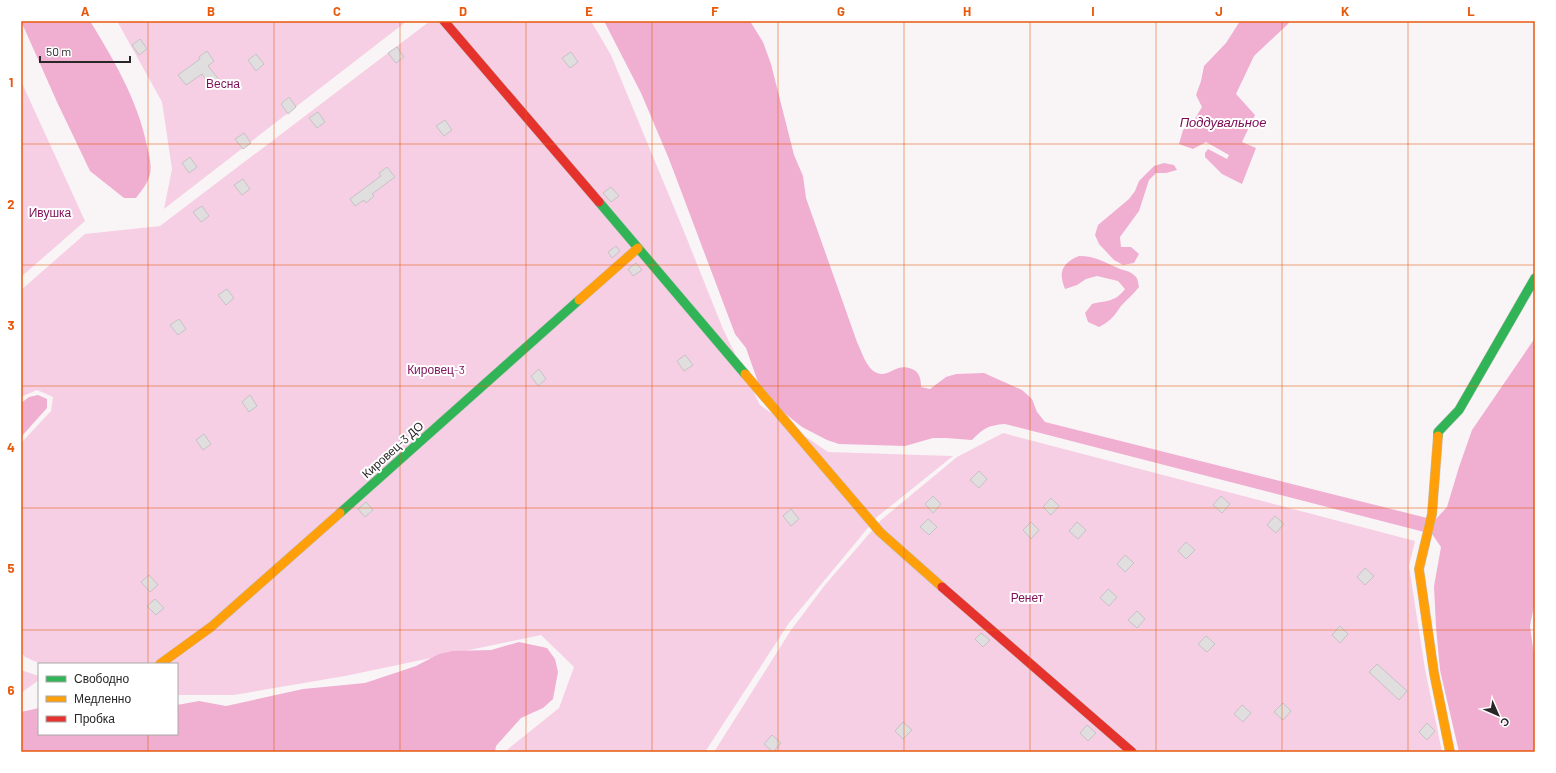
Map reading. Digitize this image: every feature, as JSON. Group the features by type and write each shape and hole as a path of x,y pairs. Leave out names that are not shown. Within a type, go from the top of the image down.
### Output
{"street":[{"path":"444,21 880,532 1132,752"},
{"name":"Кировец-3 ДО","path":"161,663 211,627 638,248"},
{"path":"1450,752 1434,673 1420,569 1432,514 1438,432 1459,410 1535,278"}],"green space":[{"name":"Весна","path":"117,21 407,21 164,209 172,169 162,102"},
{"name":"Кировец-3","path":"430,21 591,21 611,55 723,329 760,405 828,452 953,456 877,517 789,623 705,752 507,752 508,749 559,708 574,667 541,635 345,676 234,695 178,695 178,663 39,663 25,657 21,652 21,443 51,411 53,397 37,390 21,397 21,290 85,234 160,226"},
{"name":"Ивушка","path":"21,81 85,221 21,277"},
{"name":"Ренет","path":"1003,433 1415,541 1409,566 1425,669 1442,752 714,752 791,630 825,585 881,520 957,457"},
{"path":"21,670 38,676 38,681 21,693"}],"water":[{"path":"21,21 90,21 124,81 138,113 143,129 151,171 143,189 136,198 124,198 90,171"},
{"path":"604,21 750,21 763,42 771,64 794,155 803,176 806,198 857,342 867,364 877,373 885,374 901,367 906,367 915,370 918,374 921,387 930,389 946,377 956,374 984,373 1022,390 1032,399 1037,412 1045,422 1435,520 1447,507 1472,430 1535,338 1535,601 1530,626 1534,655 1535,752 1459,752 1440,670 1434,586 1441,547 1432,534 1005,424 994,425 986,428 972,440 933,438 905,446 839,444 827,440 802,427 782,411 758,382 746,348 735,334 669,159 641,93"},
{"name":"Поддувальное","path":"1240,21 1290,21 1254,56 1236,94 1255,115 1242,142 1256,148 1242,184 1222,174 1205,157 1205,153 1208,149 1227,159 1229,155 1206,142 1193,149 1179,144 1183,130 1194,120 1202,107 1196,95 1204,66 1226,43"},
{"path":"1164,163 1174,165 1177,170 1166,173 1156,173 1149,180 1139,211 1120,237 1121,247 1131,247 1139,254 1134,263 1123,265 1114,260 1099,244 1095,235 1098,225 1129,199 1135,191 1139,181 1154,166"},
{"path":"1079,256 1095,258 1129,272 1136,277 1138,281 1139,287 1137,290 1107,323 1099,327 1088,322 1085,313 1092,304 1114,299 1125,289 1118,281 1097,276 1086,279 1077,285 1065,289 1062,278 1063,269 1065,265"},
{"path":"38,395 47,399 47,408 21,437 21,403 29,397"},
{"path":"519,642 547,648 555,659 558,672 553,699 543,708 521,718 496,746 495,752 21,752 21,712 38,708 38,735 178,735 178,705 199,701 226,706 303,689 365,683 416,666 439,654 452,651 491,650"}],"building":[{"path":"140,39 147,49 139,55 132,45"},
{"path":"397,47 404,57 396,63 388,53"},
{"path":"207,51 214,61 208,66 221,82 212,88 202,74 186,85 178,75 200,59 199,57"},
{"path":"571,52 578,62 570,68 562,58"},
{"path":"256,54 264,64 256,71 248,60"},
{"path":"289,97 296,107 288,114 281,104"},
{"path":"318,112 325,122 317,128 309,118"},
{"path":"445,120 452,130 444,136 436,126"},
{"path":"244,133 251,143 243,149 235,139"},
{"path":"190,157 197,167 189,173 182,163"},
{"path":"387,167 395,177 372,194 374,196 366,203 364,200 355,206 350,199 381,176 379,173"},
{"path":"243,179 250,189 242,195 234,185"},
{"path":"611,187 619,196 611,202 603,193"},
{"path":"202,206 209,216 201,222 193,212"},
{"path":"616,246 620,251 612,258 608,252"},
{"path":"636,263 642,270 633,276 628,269"},
{"path":"227,289 234,298 226,305 218,295"},
{"path":"179,319 186,329 178,335 170,325"},
{"path":"685,355 693,365 684,371 677,361"},
{"path":"539,369 546,379 538,386 531,376"},
{"path":"250,395 257,406 249,412 242,402"},
{"path":"204,434 211,444 203,450 196,440"},
{"path":"979,471 987,479 979,488 970,480"},
{"path":"933,496 941,504 933,513 925,504"},
{"path":"1221,496 1230,504 1222,513 1213,505"},
{"path":"1051,498 1059,506 1051,515 1043,507"},
{"path":"366,502 373,510 365,517 358,509"},
{"path":"791,509 799,519 791,526 783,516"},
{"path":"1275,516 1284,524 1276,533 1267,525"},
{"path":"928,519 937,527 929,535 920,527"},
{"path":"1031,522 1039,530 1031,539 1023,530"},
{"path":"1077,522 1086,530 1078,539 1069,531"},
{"path":"1186,542 1195,550 1186,559 1178,551"},
{"path":"1125,555 1134,563 1125,572 1117,564"},
{"path":"1365,568 1374,576 1365,585 1357,577"},
{"path":"149,575 158,585 150,592 141,582"},
{"path":"1108,589 1117,597 1109,606 1100,598"},
{"path":"155,599 164,608 156,615 147,606"},
{"path":"1137,611 1145,619 1137,628 1128,620"},
{"path":"1340,626 1348,634 1340,643 1332,635"},
{"path":"981,633 990,640 983,647 975,639"},
{"path":"1206,636 1215,644 1207,652 1198,644"},
{"path":"1377,664 1407,691 1399,700 1369,672"},
{"path":"1283,703 1291,711 1283,720 1274,712"},
{"path":"1242,705 1251,713 1243,722 1234,714"},
{"path":"903,722 912,730 903,739 895,731"},
{"path":"1427,723 1435,731 1427,740 1419,732"},
{"path":"1087,725 1096,733 1088,741 1080,733"},
{"path":"772,735 781,743 773,752 764,744"}],"traffic: fast":[{"path":"599,202 745,374"},
{"path":"1438,436 1438,432 1459,410 1535,278"},
{"path":"340,513 579,300"}],"traffic: slow":[{"path":"579,300 638,248"},
{"path":"745,374 880,532 942,587"},
{"path":"1438,436 1432,514 1419,569 1434,673 1450,752"},
{"path":"161,663 211,627 340,513"}],"traffic: jam":[{"path":"444,21 599,202"},
{"path":"942,587 1132,752"}]}
